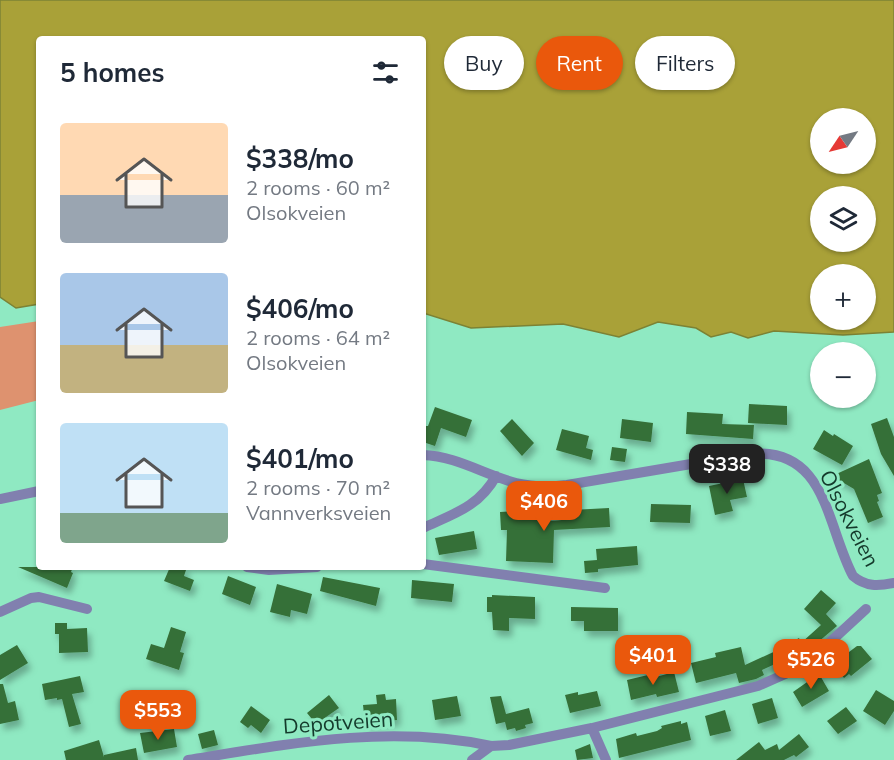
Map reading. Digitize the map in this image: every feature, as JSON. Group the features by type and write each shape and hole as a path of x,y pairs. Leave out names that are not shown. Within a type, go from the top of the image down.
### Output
{"street":[{"name":"Olsokveien","path":"426,455 450,459 517,484 556,486 750,454 778,454 801,466 817,487 853,576 867,584 894,584"},
{"path":"426,527 476,502 488,490 496,477"},
{"path":"0,499 36,491"},
{"path":"426,564 605,588"},
{"path":"0,612 25,600 39,597 87,609"},
{"path":"472,760 491,746 509,745 592,728 738,692 776,679 816,655 842,634 866,609"},
{"path":"592,728 606,760"},
{"name":"Depotveien","path":"188,760 293,744 370,737 466,740 491,746"}],"shaded area":[{"path":"0,0 894,0 894,332 843,335 774,331 748,338 731,332 711,337 696,328 658,322 619,337 563,324 471,328 426,314 426,36 36,36 36,305 16,308 0,297"},
{"path":"36,321 36,401 0,410 0,327"}],"building":[{"path":"749,404 787,406 787,425 748,423"},
{"path":"435,407 472,420 466,437 441,428 435,446 426,443 426,426 428,426"},
{"path":"687,412 723,414 722,424 754,425 753,439 686,434"},
{"path":"887,418 894,437 894,476 881,454 871,424"},
{"path":"512,419 534,443 522,456 500,431"},
{"path":"622,419 653,423 651,442 620,438"},
{"path":"562,429 589,436 586,448 593,450 591,460 556,450"},
{"path":"824,430 853,446 842,465 813,449"},
{"path":"612,447 627,449 625,462 610,460"},
{"path":"869,459 882,493 877,495 879,501 877,502 883,517 868,523 854,489 832,476"},
{"path":"743,479 747,497 730,500 733,511 715,515 709,486"},
{"path":"651,504 691,505 690,523 650,522"},
{"path":"609,508 610,527 554,530 553,563 506,561 507,530 501,530 500,512 551,509 551,521 572,519 572,510"},
{"path":"474,531 477,549 439,555 435,538"},
{"path":"637,546 638,565 598,569 598,572 585,573 584,561 597,560 596,549"},
{"path":"18,567 36,567 36,570 72,570 73,573 67,588"},
{"path":"169,570 186,570 184,576 194,580 190,591 164,581"},
{"path":"228,576 256,587 250,605 222,594"},
{"path":"323,577 380,588 376,606 320,591"},
{"path":"412,580 454,584 452,602 411,598"},
{"path":"277,584 312,594 307,614 291,610 290,617 270,612"},
{"path":"821,590 836,603 826,614 837,626 817,643 762,670 764,675 756,679 739,683 736,673 696,683 691,663 716,657 715,653 741,647 745,665 799,638 801,643 821,625 804,609"},
{"path":"492,595 535,597 535,619 509,618 509,631 493,630 492,612 487,612 487,597 492,597"},
{"path":"571,607 618,608 618,631 584,631 584,621 571,621"},
{"path":"55,623 67,623 67,629 87,628 88,652 59,653 59,634 55,634"},
{"path":"171,627 186,632 180,652 184,653 179,670 146,659 151,644 164,648"},
{"path":"17,645 28,663 0,680 0,655"},
{"path":"857,646 861,646 872,659 851,676 849,674 844,678 833,664"},
{"path":"674,672 679,692 657,697 656,694 631,700 627,680 652,674 652,678"},
{"path":"818,672 829,691 802,707 793,692"},
{"path":"80,676 84,692 72,694 81,724 69,727 62,699 45,700 42,684"},
{"path":"0,684 3,684 8,703 15,701 19,720 0,724"},
{"path":"876,690 894,701 894,711 885,725 863,711"},
{"path":"597,691 601,706 570,713 565,695"},
{"path":"385,694 386,700 396,699 397,720 365,723 363,705 377,704 376,695"},
{"path":"329,695 339,708 316,724 307,713"},
{"path":"457,696 461,716 435,720 432,700"},
{"path":"501,696 506,714 529,708 533,723 516,731 515,728 507,730 505,722 496,724 490,697"},
{"path":"772,698 778,718 758,724 752,704"},
{"path":"251,706 270,720 261,733 251,725 248,728 240,722"},
{"path":"846,707 857,721 838,734 827,721"},
{"path":"725,710 731,731 710,736 705,716"},
{"path":"681,721 681,724 687,722 691,740 619,758 616,739 636,733 637,736 657,731 662,728 661,726"},
{"path":"174,729 177,747 144,753 140,733"},
{"path":"214,730 218,745 202,749 198,734"},
{"path":"799,734 809,747 796,757 794,755 784,760 736,760 759,742 765,750 777,744 779,750"},
{"path":"99,740 104,757 104,755 136,748 138,760 66,760 64,751"},
{"path":"590,744 593,758 577,760 575,750"}]}
